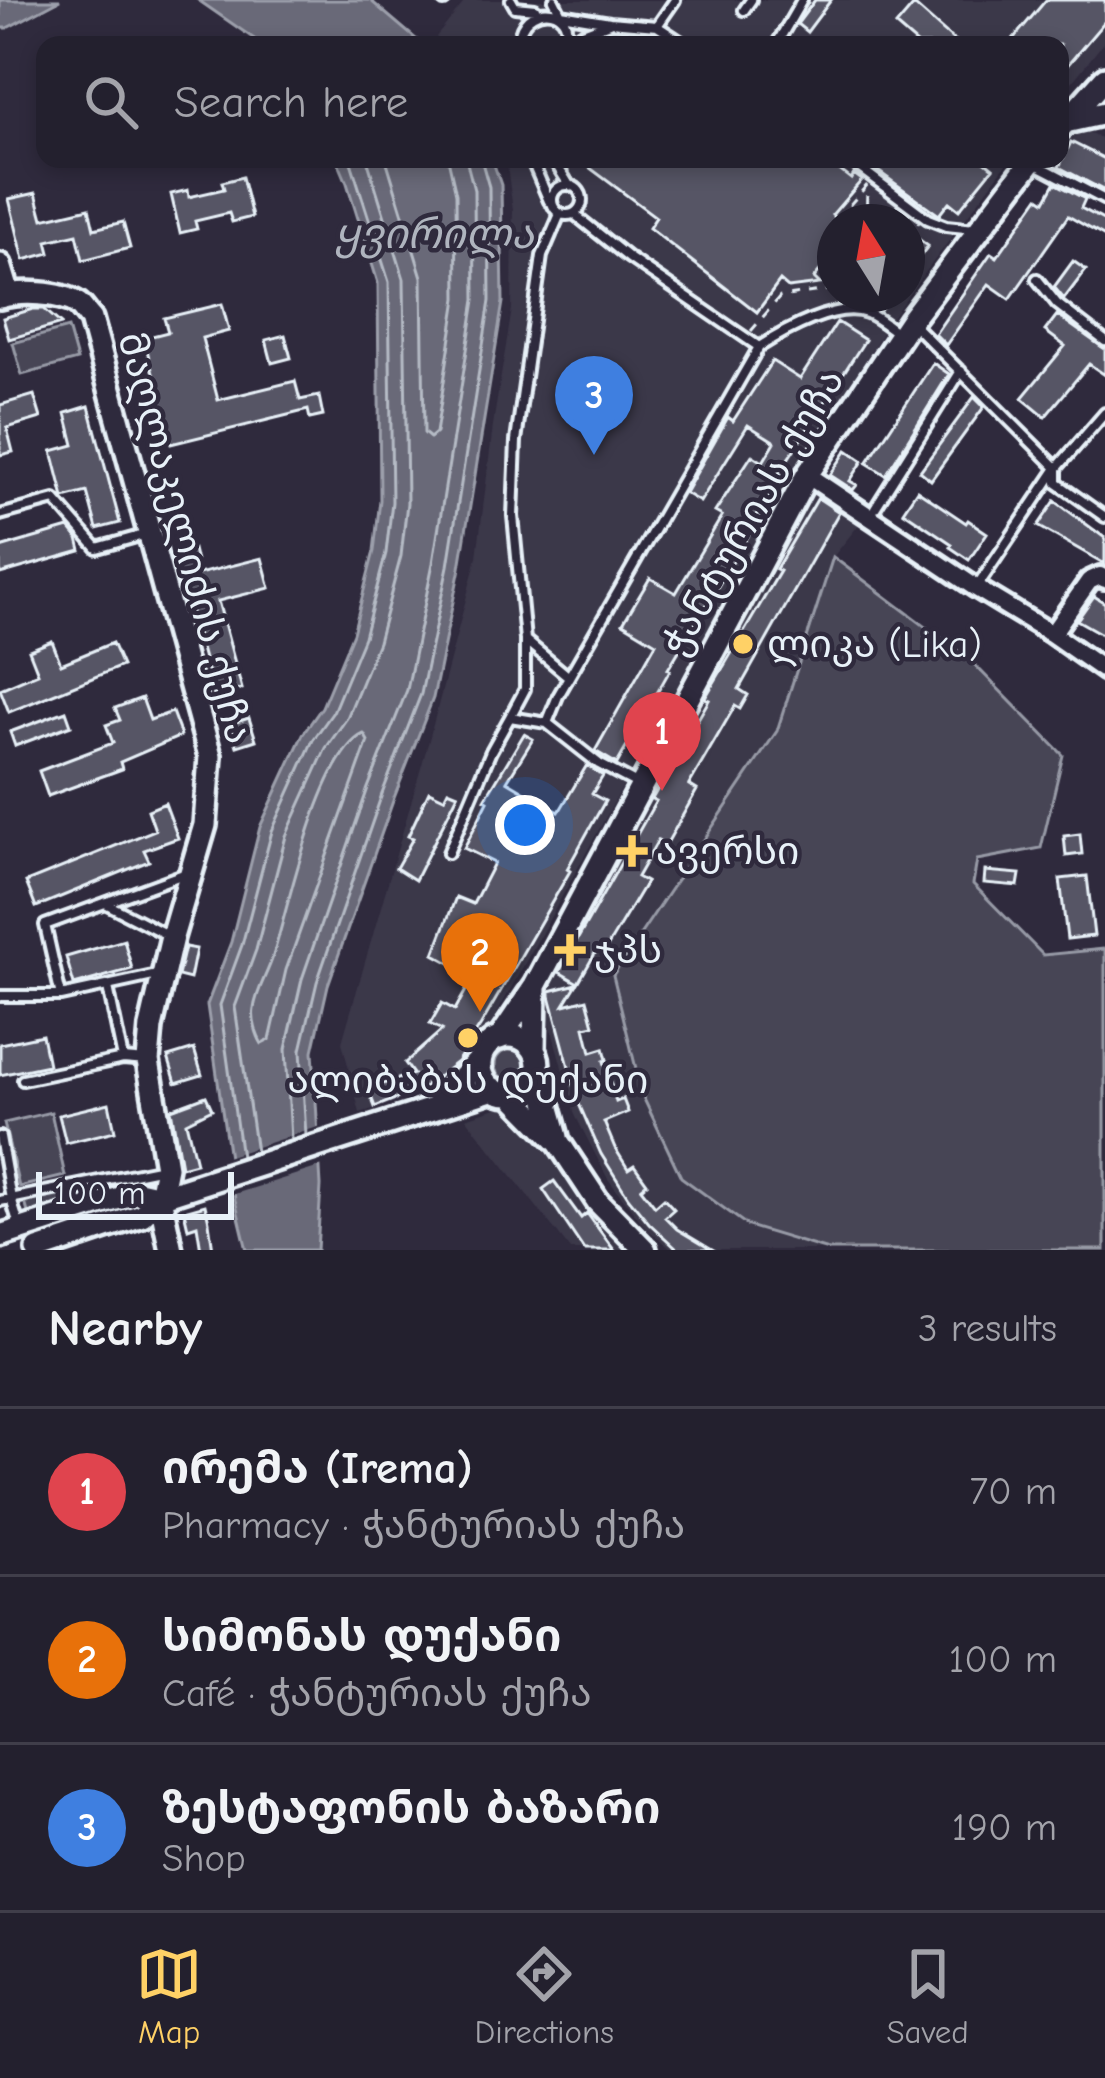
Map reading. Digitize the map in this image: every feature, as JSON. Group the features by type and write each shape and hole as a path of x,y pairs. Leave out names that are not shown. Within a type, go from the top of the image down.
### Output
{"street":[{"path":"1069,117 1105,78"},
{"path":"1069,123 1105,113"},
{"name":"ჭანტურიას ქუჩა","path":"500,1038 536,986 807,475 905,328 1022,168"},
{"path":"0,265 4,296"},
{"name":"მაღლაკელიძის ქუჩა","path":"4,296 52,296 77,303 91,320 209,756 205,825 151,1027 148,1061 166,1167 160,1197"},
{"path":"807,475 1105,671"},
{"path":"1052,634 1090,581 1100,576 1105,579"},
{"name":"ჭანტურიას ქუჩა","path":"536,986 536,1059 559,1143"},
{"path":"45,1249 142,1215 160,1197 432,1109 527,1088 536,1059 516,1036 500,1038 488,1045 432,1109"},
{"path":"481,1058 481,1072 559,1143 598,1202 645,1250"},
{"path":"18,1230 138,1192 160,1197"},
{"path":"160,1197 171,1250"}],"lane":[{"path":"511,0 515,7 657,26 672,36"},
{"path":"554,0 568,28 566,36"},
{"path":"657,26 675,0"},
{"path":"744,10 751,0"},
{"path":"781,36 802,0"},
{"path":"520,34 530,9"},
{"path":"578,36 610,22"},
{"path":"534,168 556,210 574,214 629,258 759,346"},
{"path":"559,168 583,199 574,214"},
{"path":"857,168 905,204"},
{"path":"1038,168 1105,200"},
{"path":"448,854 490,751 525,689 513,516 516,441 542,256 556,210 552,198 556,189 569,185"},
{"path":"925,217 946,226 978,230"},
{"path":"1037,279 1058,304 1105,341"},
{"path":"547,723 759,346 795,325 854,311 905,328 961,371 1058,468 1057,483 1105,517"},
{"path":"869,517 961,371"},
{"path":"976,588 1058,468 1105,413"},
{"path":"0,515 55,500 98,548 150,533"},
{"path":"525,640 569,677"},
{"path":"510,717 547,723 599,764 640,786"},
{"path":"61,996 45,925 192,871"},
{"path":"105,903 172,937"},
{"path":"0,996 61,996 164,974"},
{"path":"108,987 123,1060"},
{"path":"23,1080 123,1060 148,1061"},
{"path":"0,1137 18,1230 45,1249"},
{"path":"0,1202 166,1167"}],"path":[{"path":"850,204 870,181"},
{"path":"868,204 870,181"},
{"path":"745,339 780,297 817,292"}],"shaded area":[{"path":"466,0 1105,0 1105,41 1069,86 1069,36 437,36"},
{"path":"1080,128 1105,140 1105,206 1042,172 1069,168 1069,141"},
{"path":"507,168 1003,168 925,273 925,204 817,204 817,312 896,312 800,468 485,1035 426,1092 360,1113 342,1042 477,557 512,309 513,210"},
{"path":"68,328 77,360 22,375 13,343"},
{"path":"812,491 861,522 833,557 777,731 613,975 748,1226 828,1250 672,1250 646,1228 608,1179 575,1115 543,988"},
{"path":"833,557 970,660 1063,755 1041,848 977,860 973,884 1043,955 1105,949 1105,1250 828,1250 748,1226 681,1177 643,1097 613,975 777,731"},
{"path":"510,1050 521,1054 525,1065 521,1076 510,1080 499,1076 495,1065 499,1054"},
{"path":"502,1106 547,1143 629,1250 571,1250 466,1118"},
{"path":"51,1112 65,1176 19,1187 4,1123"},
{"path":"101,1185 104,1197 30,1220 25,1202"}],"water":[{"path":"0,0 60,0 0,28"},
{"path":"198,0 370,0 412,36 250,36"},
{"name":"ყვირილა","path":"341,168 495,168 501,185 503,302 460,568 433,698 328,985 313,1051 321,1186 317,1250 247,1250 235,1200 207,1005 231,942 260,827 303,734 322,707 353,633 374,551 380,500 378,283"}],"pier":[{"path":"324,1125 326,1165 228,1196 223,1158"}],"building":[{"path":"815,0 831,0 807,32 797,24"},
{"path":"1046,0 1105,0 1105,21 1069,63 1069,36 1016,36"},
{"path":"914,5 949,36 908,36 896,26"},
{"path":"1071,142 1105,159 1105,191 1061,168 1069,168"},
{"path":"590,168 837,168 851,179 854,174 862,180 841,204 817,204 817,284 788,288 780,281 757,312 649,228 656,217"},
{"path":"874,168 993,168 959,210 949,202 939,215"},
{"path":"242,177 252,217 232,222 229,213 195,221 197,229 180,233 171,194 188,190 189,197 224,189 222,182"},
{"path":"1055,183 1085,199 1081,208 1105,221 1105,237 1068,216 1010,299 989,284 946,345 935,334 991,253 997,257 1039,197 1045,201"},
{"path":"36,193 43,219 89,208 94,229 123,222 130,248 83,260 77,234 47,241 50,253 24,260 9,199"},
{"path":"1073,261 1086,270 1064,299 1054,287"},
{"path":"222,304 229,331 202,338 218,400 295,381 300,400 319,396 323,416 310,419 308,410 171,444 144,338 168,332 164,318"},
{"path":"44,309 61,324 9,339 3,318"},
{"path":"1057,315 1105,349 1105,375 1089,364 1045,417 1022,398 1065,346 1045,331"},
{"path":"837,322 865,340 779,473 783,476 617,764 595,751 656,643 623,623 650,578 676,593 722,516 715,512 752,455 763,462 775,442 748,425 700,502 685,493 728,417 733,421 772,361 800,379"},
{"path":"285,335 291,358 272,363 266,340"},
{"path":"933,363 949,374 886,475 867,463"},
{"path":"34,395 41,418 7,428 13,452 0,455 0,405"},
{"path":"974,397 984,407 931,480 920,471"},
{"path":"89,406 120,523 97,529 87,492 64,498 52,451 74,445 66,413"},
{"path":"847,450 863,461 850,481 857,485 853,490 830,475"},
{"path":"917,490 987,533 969,560 903,511"},
{"path":"818,498 839,512 739,689 748,695 740,709 735,706 689,785 697,790 666,845 658,840 637,877 646,882 603,954 597,950 578,983 559,972"},
{"path":"1055,501 1105,538 1105,564 1038,526"},
{"path":"69,528 81,551 0,574 0,548"},
{"path":"193,549 199,574 262,558 270,588 218,601 242,689 214,696 171,554"},
{"path":"1094,596 1105,603 1105,636 1077,620"},
{"path":"52,641 61,664 112,643 122,666 9,712 0,689 38,673 29,650"},
{"path":"142,698 150,720 172,712 181,736 120,762 122,769 48,796 39,771 113,743 106,725 120,720 115,708"},
{"path":"66,711 71,725 15,746 10,732"},
{"path":"249,718 256,740 237,746 230,724"},
{"path":"524,734 533,739 507,781 559,812 587,765 603,776 592,794 605,801 570,871 457,1062 423,1088 375,1107 368,1089 413,1074 405,1063 442,1030 430,1024 442,1003 455,1010 474,976 434,954 456,897 473,904 494,863 464,848 485,799"},
{"path":"448,790 458,794 415,880 396,868 413,838 408,836 429,791 444,798"},
{"path":"165,803 178,838 144,850 149,861 36,907 26,882 155,830 148,810"},
{"path":"1080,834 1082,854 1066,856 1064,836"},
{"path":"985,871 1020,874 1018,886 984,883"},
{"path":"1087,876 1094,936 1067,939 1060,879"},
{"path":"124,940 132,969 74,985 66,957"},
{"path":"185,947 196,949 190,979 178,976"},
{"path":"577,984 564,1005 587,999 594,1025 585,1027 591,1052 604,1048 616,1102 623,1099 628,1112 604,1122 615,1148 628,1169 634,1165 647,1183 641,1188 655,1206 664,1198 674,1209 665,1217 712,1250 678,1250 628,1197 601,1154 579,1104 550,996 550,991"},
{"path":"42,1035 48,1065 0,1075 0,1044"},
{"path":"194,1049 202,1075 176,1083 168,1057"},
{"path":"206,1096 212,1109 186,1122 196,1163 181,1167 171,1109"},
{"path":"109,1103 115,1131 66,1143 59,1115"},
{"path":"554,1181 581,1218 587,1213 614,1250 584,1250 543,1189"},
{"path":"205,1205 213,1250 201,1250 197,1225 188,1228 184,1211"}],"place":[{"name":"ზესტაფონის ბაზარი","path":"594,455"},
{"name":"ლიკა (Lika)","path":"743,644"},
{"name":"ირემა (Irema)","path":"662,791"},
{"name":"ავერსი","path":"632,851"},
{"name":"ჯპს","path":"570,950"},
{"name":"სიმონას დუქანი","path":"480,1012"},
{"name":"ალიბაბას დუქანი","path":"468,1038"}]}
